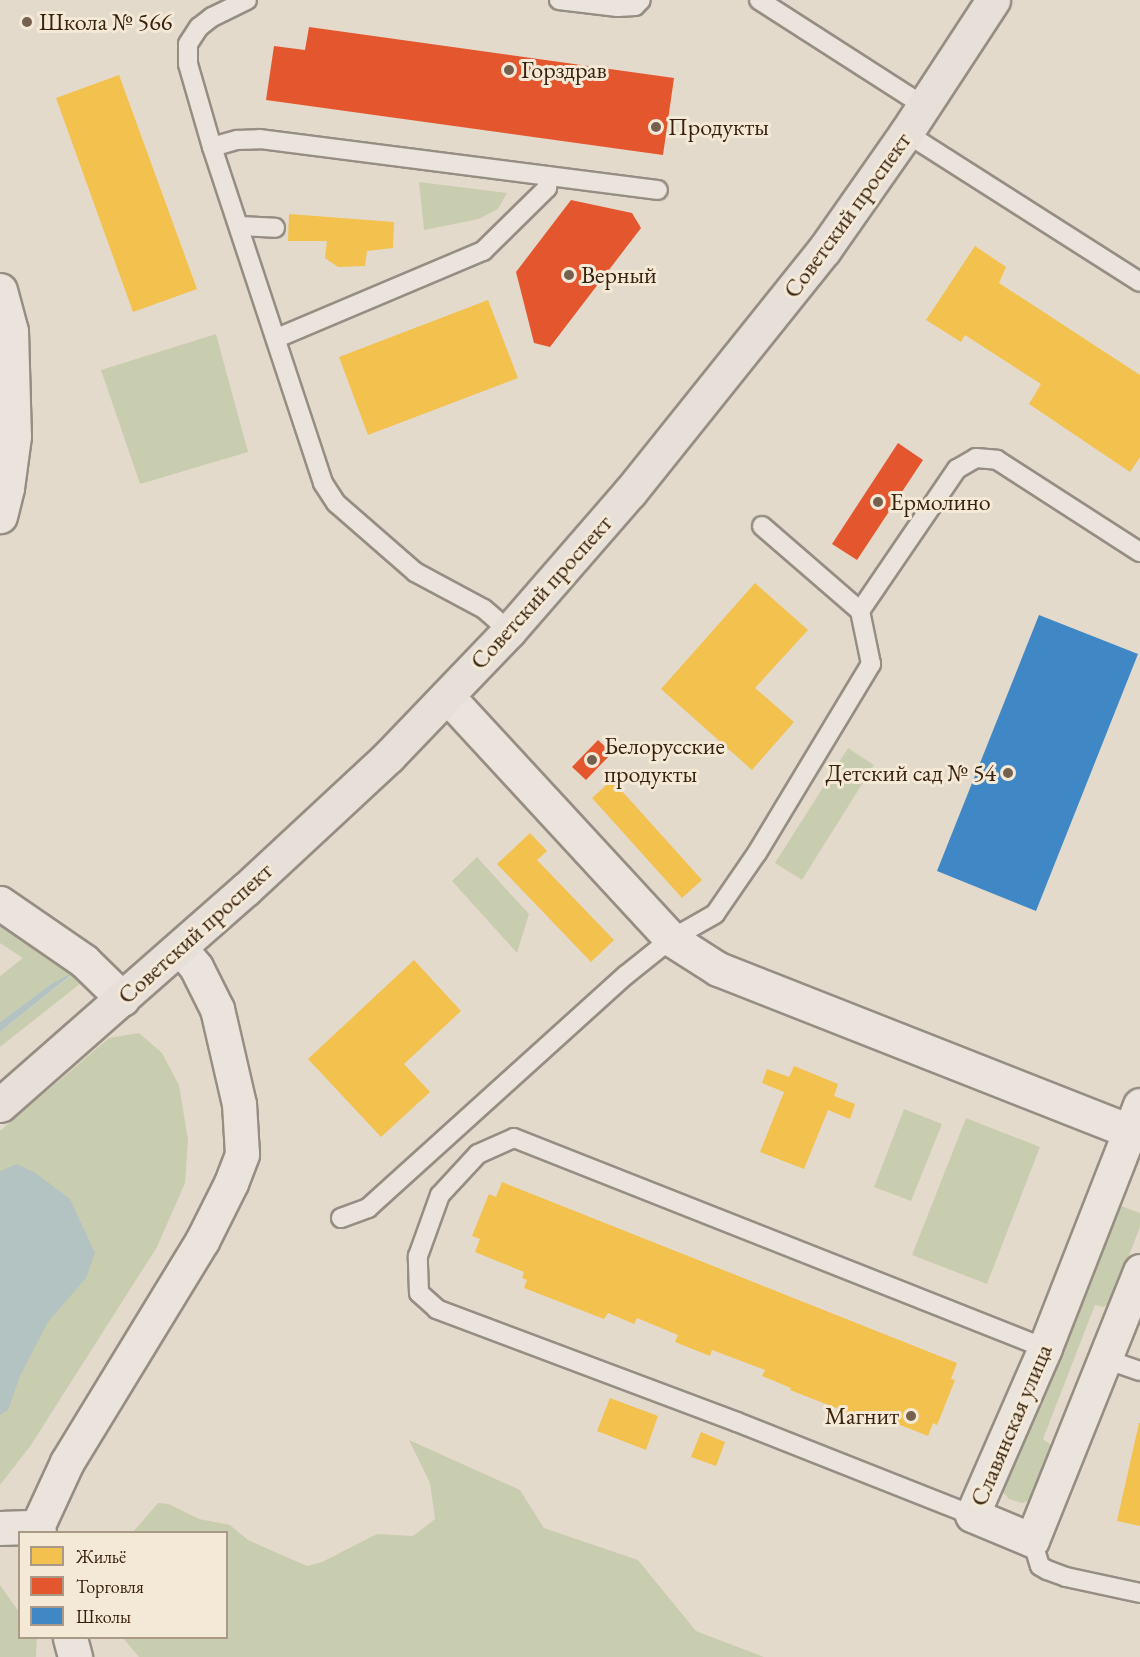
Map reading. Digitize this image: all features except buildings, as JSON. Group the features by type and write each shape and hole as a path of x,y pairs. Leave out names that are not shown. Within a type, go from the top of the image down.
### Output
{"main road":[{"name":"Советский проспект","path":"0,1105 180,948 389,756 509,631 630,492 723,380 824,250 906,133 993,0"}],"street":[{"path":"0,290 11,331 14,426 7,488 0,516"},
{"path":"447,696 671,939 718,969 1135,1118"},
{"path":"0,903 84,961 123,999"},
{"path":"0,1527 38,1530 67,1462 202,1240 231,1184 242,1154 239,1104 217,1009 196,967 180,948"},
{"name":"Славянская улица","path":"1032,1540 972,1515 1045,1348 1135,1118"},
{"path":"1032,1540 1140,1271"},
{"path":"70,1639 75,1657"}],"lane":[{"path":"247,0 212,17 199,27 188,44 188,64 212,147 240,226 323,483 336,503 415,572 484,609 509,631"},
{"path":"559,0 618,7 635,6 641,0"},
{"path":"759,0 924,106"},
{"path":"906,133 1140,282"},
{"path":"212,147 237,140 260,139 658,190"},
{"path":"277,338 483,251 547,188 548,176"},
{"path":"240,226 275,228"},
{"path":"860,611 957,470 976,458 997,460 1140,552"},
{"path":"341,1218 368,1208 585,1010 671,939 715,915 733,890 870,664 860,611 762,526"},
{"path":"972,1515 737,1422 437,1309 419,1293 418,1256 440,1195 478,1154 514,1138 1045,1348"},
{"path":"1105,1359 1140,1371"},
{"path":"1032,1540 1040,1566 1047,1570 1066,1577 1140,1593"}],"green space":[{"path":"419,182 507,193 498,209 479,219 424,230"},
{"path":"216,334 248,452 140,484 101,370"},
{"path":"848,748 874,765 802,880 775,863"},
{"path":"477,857 529,914 517,953 452,881"},
{"path":"0,920 76,971 81,983 0,1047 0,1032 73,974 51,984 0,1022 0,976 23,958 0,943"},
{"path":"139,1033 162,1053 179,1085 188,1140 185,1183 157,1247 31,1445 0,1485 0,1131 109,1038"},
{"path":"904,1109 942,1124 911,1201 874,1187"},
{"path":"966,1118 1040,1147 987,1284 912,1255"},
{"path":"1111,1202 1140,1213 1140,1227 1111,1302 1104,1307 1095,1305 1043,1439 1051,1445 1054,1456 1032,1500 1022,1503 1009,1499 1003,1492 1003,1481"},
{"path":"409,1440 520,1490 544,1528 638,1560 696,1631 764,1657 139,1657 124,1639 228,1639 228,1531 134,1531 158,1503 169,1504 199,1519 230,1525 248,1540 307,1566 322,1562 377,1534 413,1536 435,1519 430,1483"},
{"path":"0,1585 18,1611 18,1639 37,1639 36,1657 0,1657"}],"shaded area":[{"path":"76,971 0,1032 0,1022 51,984"},
{"path":"17,1164 37,1174 70,1199 95,1253 86,1278 48,1322 20,1376 8,1410 0,1415 0,1171"}],"place":[{"name":"Школа № 566","path":"27,22"},
{"name":"Горздрав","path":"509,70"},
{"name":"Продукты","path":"656,127"},
{"name":"Верный","path":"569,275"},
{"name":"Ермолино","path":"878,502"},
{"name":"Белорусские продукты","path":"592,760"},
{"name":"Детский сад № 54","path":"1008,773"},
{"name":"Магнит","path":"911,1416"}]}
